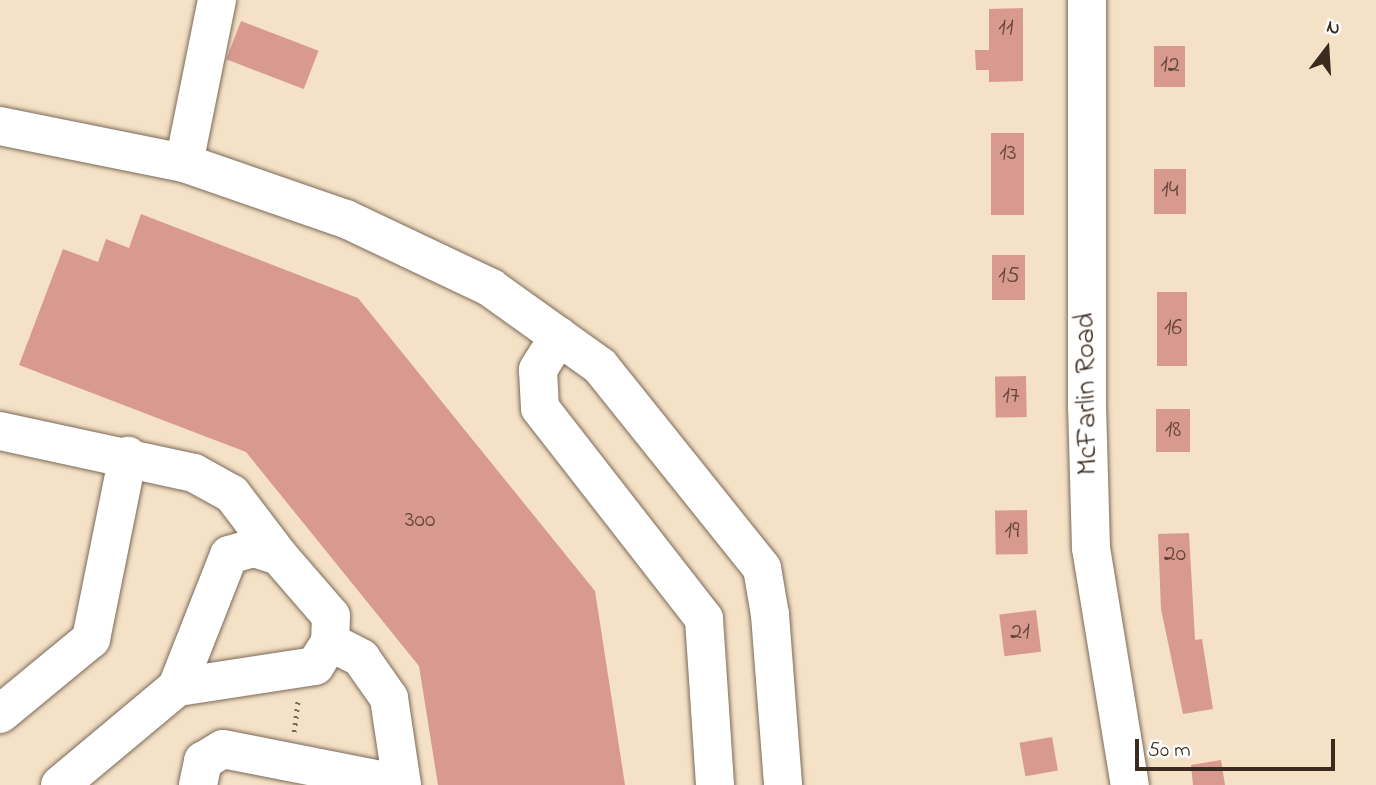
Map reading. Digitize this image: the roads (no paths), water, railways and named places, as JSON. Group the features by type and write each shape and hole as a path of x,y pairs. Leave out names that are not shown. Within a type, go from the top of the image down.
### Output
{"street":[{"path":"184,163 217,0"},
{"name":"McFarlin Road","path":"1087,0 1087,405 1091,548 1130,785"},
{"path":"0,126 184,163 346,219 491,288 600,366 762,568 770,615 783,785"},
{"path":"559,336 537,370 540,408 704,620 715,785"},
{"path":"0,431 128,456 194,473 232,494 279,556 331,616 330,642 316,666 177,687"},
{"path":"0,714 91,639 128,456"},
{"path":"61,785 177,687 229,555 254,548 279,556"},
{"path":"198,785 203,761 223,749 402,785 389,698 361,658 330,642"}]}
